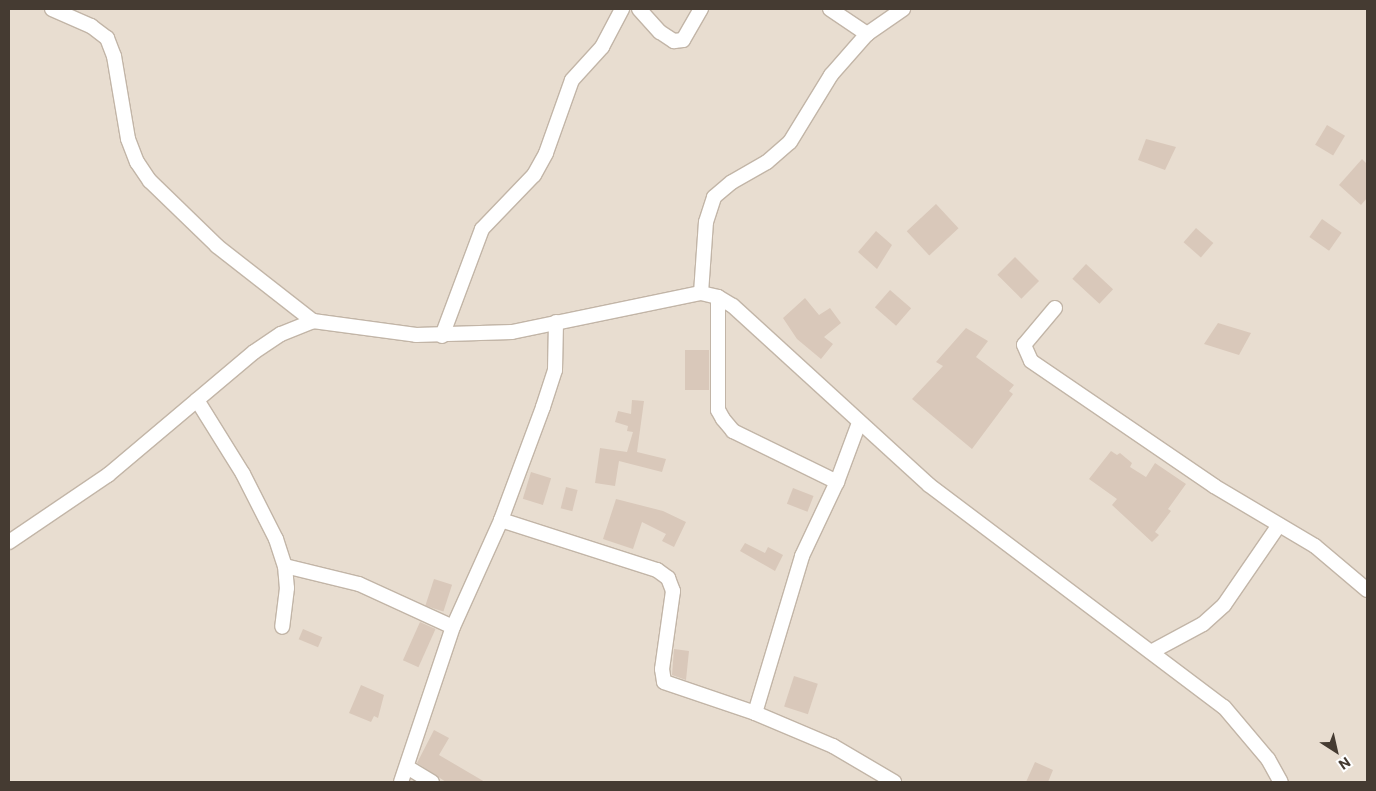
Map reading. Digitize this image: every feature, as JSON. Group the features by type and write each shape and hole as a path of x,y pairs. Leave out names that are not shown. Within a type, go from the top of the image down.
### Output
{"street":[{"path":"52,9 91,26 107,38 114,56 128,139 136,162 150,181 217,246 313,321"},
{"path":"442,336 482,229 534,175 546,153 572,80 602,47 622,9"},
{"path":"639,9 660,32 674,41 683,40 701,9"},
{"path":"830,9 867,34"},
{"path":"701,293 706,222 714,197 732,182 766,162 790,142 831,75 867,34 881,14 903,9"},
{"path":"9,542 108,475 254,352 281,334 313,321 442,336 512,332 701,293 718,296 732,306 929,485 1224,707 1268,759 1281,782"},
{"path":"718,296 718,410 723,419 733,431 837,482"},
{"path":"1055,308 1024,345 1031,361 1214,486 1332,558 1367,590"},
{"path":"401,782 453,627 501,520 555,370 556,322"},
{"path":"197,400 262,508 285,566 287,588 282,627"},
{"path":"755,713 802,556 837,482 859,423"},
{"path":"501,520 657,570 668,578 673,591 662,669 664,682 755,713 833,746 894,782"},
{"path":"1151,652 1203,624 1224,605 1279,525"},
{"path":"285,566 359,584 453,627"},
{"path":"407,767 432,782"}],"shaded area":[{"path":"9,9 1367,9 1367,782 9,782"}],"building":[{"path":"1327,125 1345,136 1333,156 1315,145"},
{"path":"1146,139 1176,147 1165,170 1138,160"},
{"path":"1362,159 1367,164 1367,198 1361,205 1339,185"},
{"path":"936,204 959,228 929,255 907,231"},
{"path":"1322,219 1342,233 1329,251 1309,237"},
{"path":"1196,228 1213,243 1201,257 1184,242"},
{"path":"876,231 892,245 877,269 858,252"},
{"path":"1015,257 1039,281 1021,299 997,275"},
{"path":"1086,264 1113,289 1099,304 1072,279"},
{"path":"890,290 911,308 896,326 875,307"},
{"path":"805,298 819,315 830,308 841,323 824,337 833,344 821,359 797,339 783,318"},
{"path":"1218,323 1251,333 1239,355 1204,344"},
{"path":"966,328 988,341 976,357 1014,385 1009,391 1013,394 972,449 912,399 943,366 936,362"},
{"path":"685,350 709,350 709,390 685,390"},
{"path":"632,400 644,401 637,452 666,459 662,472 619,461 615,486 595,483 600,448 627,452 633,432 627,431 628,426 615,422 618,411 631,414"},
{"path":"1111,451 1117,455 1120,453 1132,463 1130,467 1146,477 1155,463 1186,484 1168,509 1171,511 1155,532 1159,535 1152,542 1112,505 1117,499 1089,479"},
{"path":"531,472 551,478 543,505 523,499"},
{"path":"566,487 578,490 572,511 561,508"},
{"path":"793,488 814,496 807,512 787,504"},
{"path":"616,499 663,511 686,522 674,547 662,541 666,534 642,522 633,549 603,539"},
{"path":"745,543 765,553 768,547 783,555 775,571 740,551"},
{"path":"434,579 452,585 443,612 425,606"},
{"path":"420,622 436,629 418,667 403,660"},
{"path":"303,629 322,637 318,647 299,639"},
{"path":"674,649 689,651 686,680 672,675"},
{"path":"794,676 818,684 808,714 784,706"},
{"path":"361,685 384,695 378,718 374,716 371,722 349,713"},
{"path":"434,730 449,738 439,755 485,782 446,782 417,763"},
{"path":"1035,762 1053,770 1048,782 1026,782"}]}
